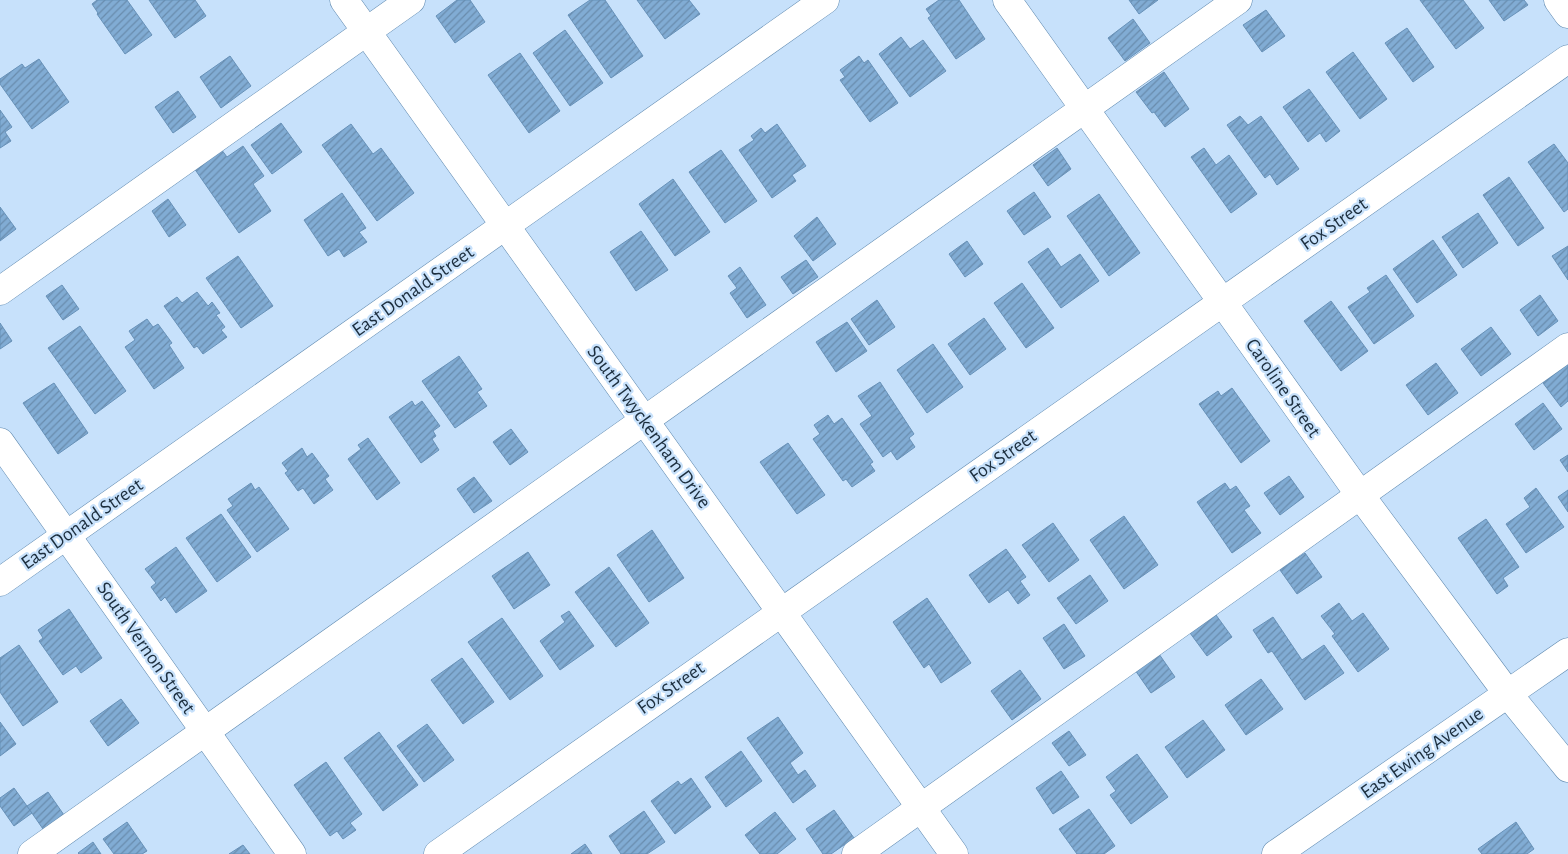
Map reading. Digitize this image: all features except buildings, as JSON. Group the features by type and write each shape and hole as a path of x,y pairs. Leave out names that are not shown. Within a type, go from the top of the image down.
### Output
{"street":[{"name":"South Twyckenham Drive","path":"344,0 954,854"},
{"path":"0,291 411,0"},
{"name":"East Donald Street","path":"0,582 825,0"},
{"name":"Caroline Street","path":"1007,0 1360,496 1508,694 1568,768"},
{"path":"32,854 1238,0"},
{"path":"1558,0 1568,14"},
{"name":"Fox Street","path":"438,854 781,610 1568,59"},
{"path":"856,854 1568,348"},
{"name":"South Vernon Street","path":"0,442 292,854"},
{"name":"East Ewing Avenue","path":"1276,854 1568,652"}]}
